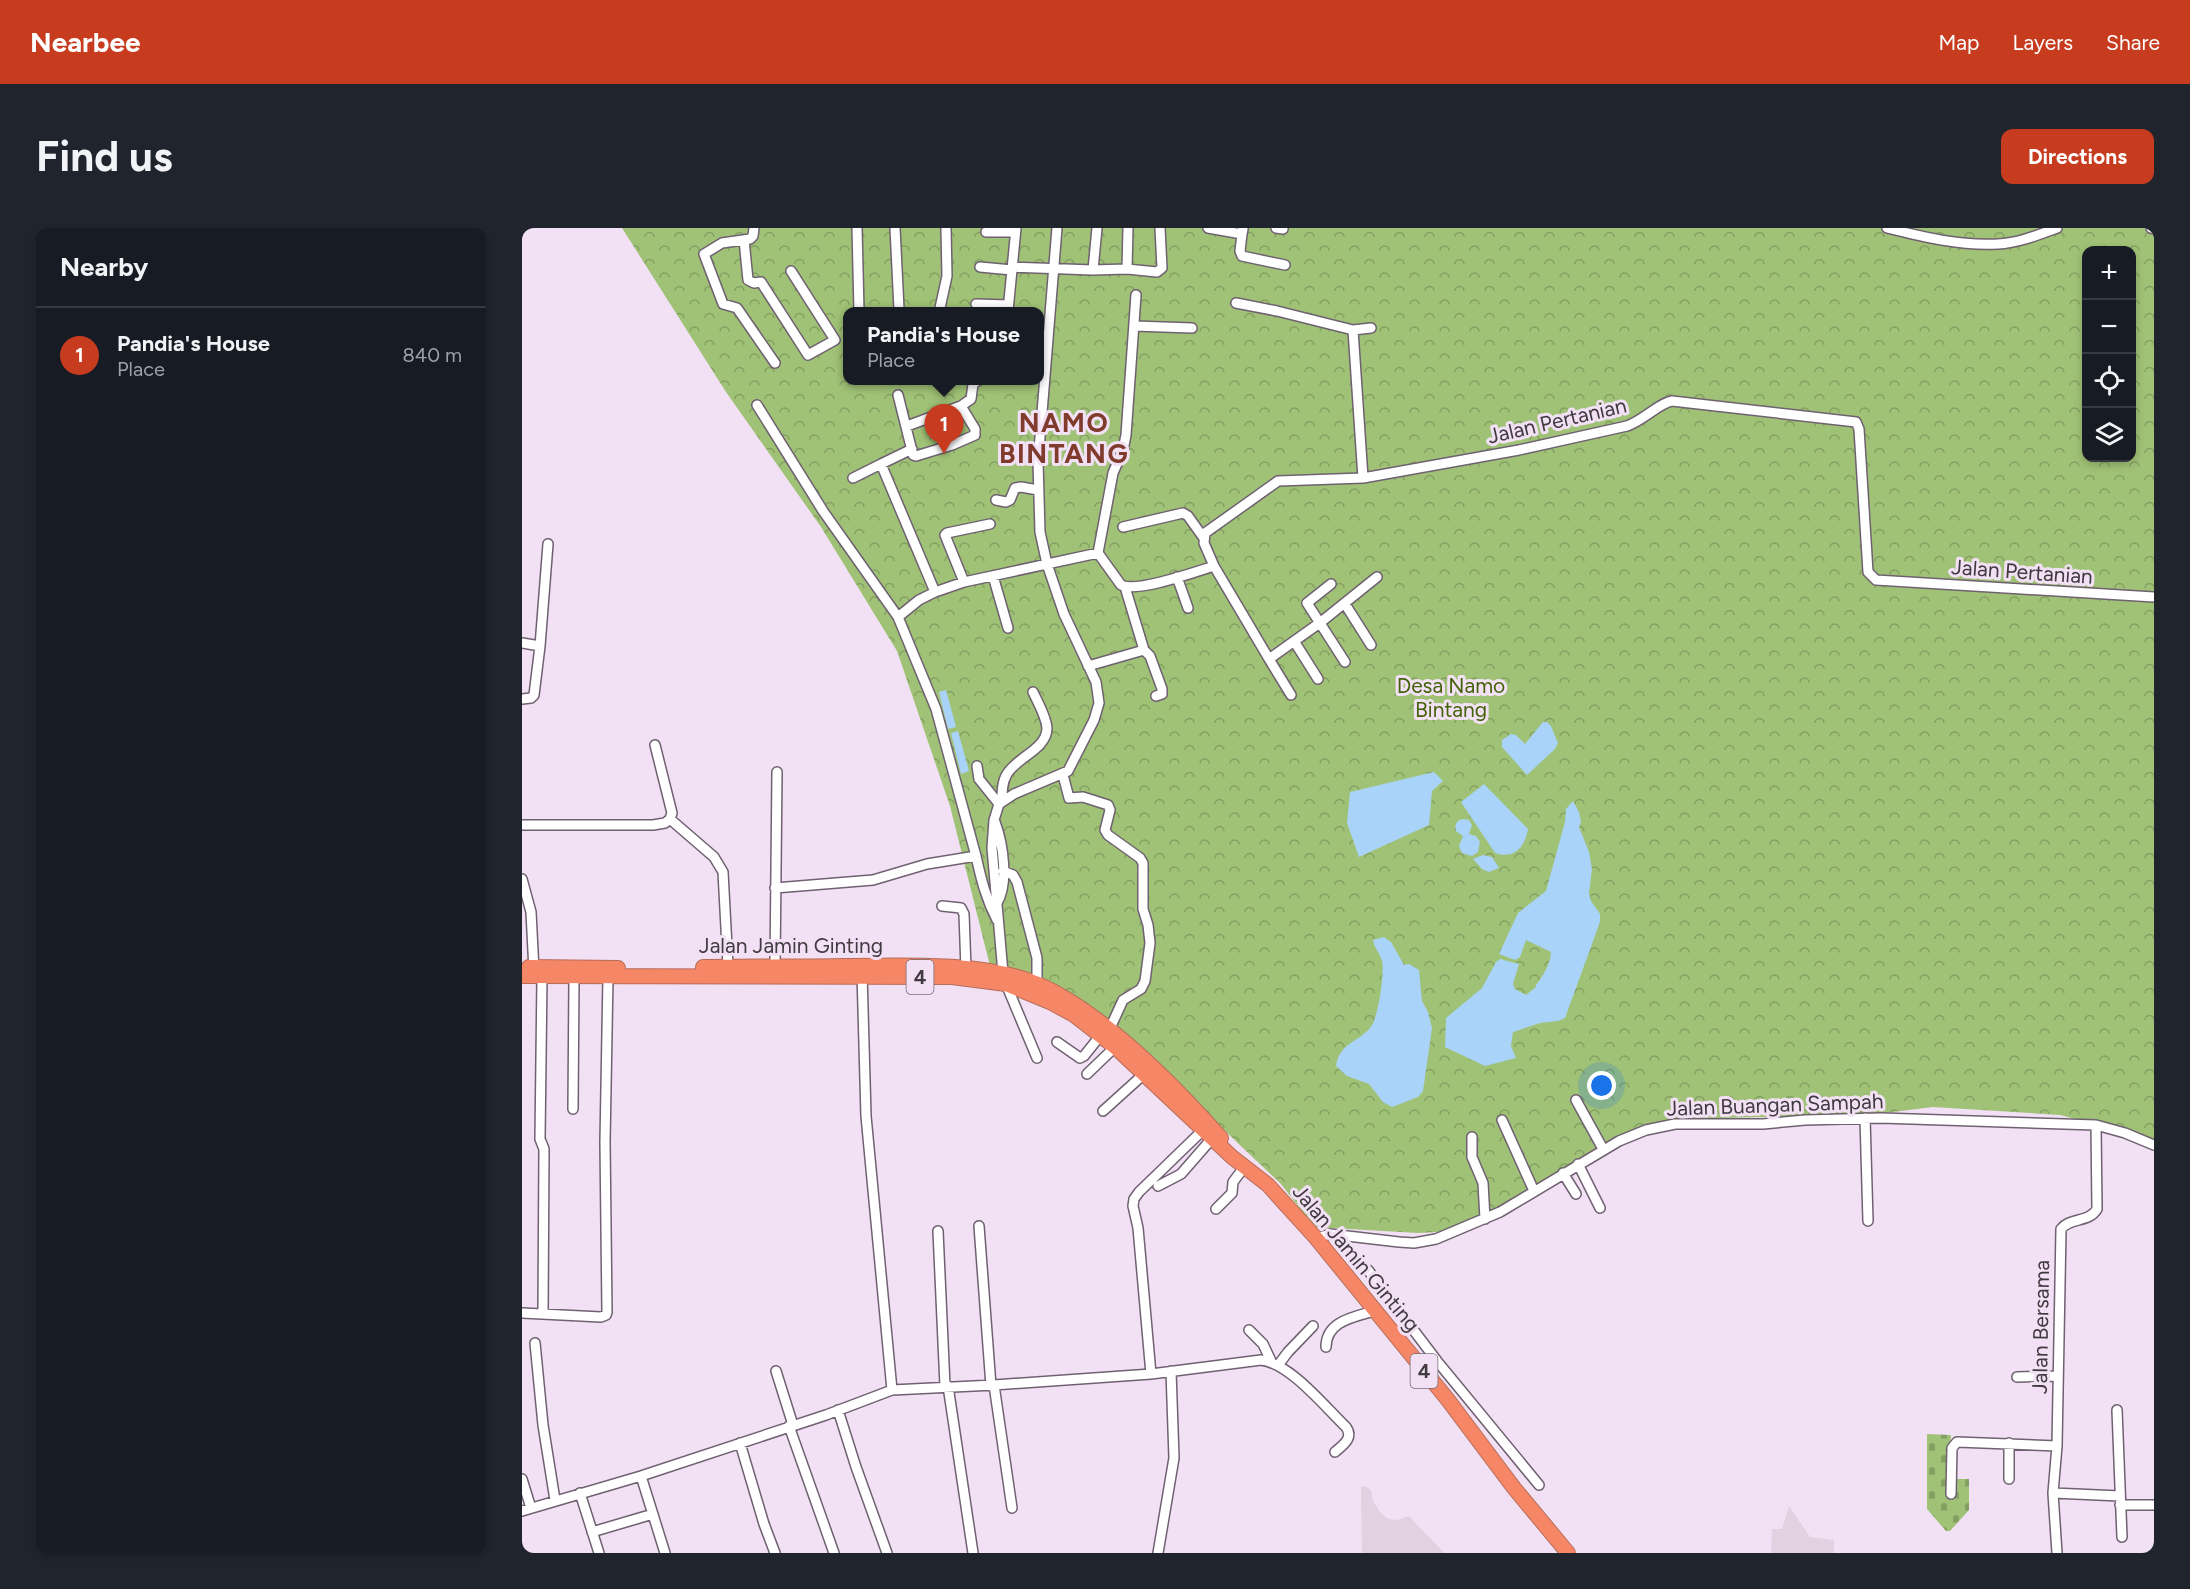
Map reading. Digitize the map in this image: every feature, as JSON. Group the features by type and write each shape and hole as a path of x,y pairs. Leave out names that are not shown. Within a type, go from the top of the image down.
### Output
{"highway":[{"name":"Jalan Jamin Ginting","path":"533,972 728,966 1004,979 1056,1005 1104,1032 1115,1047 1243,1165 1268,1185 1316,1238 1568,1553"},
{"name":"Jalan Jamin Ginting","path":"533,972 574,977 608,977 748,976 966,969 1004,979 1037,984 1072,1003 1104,1032 1150,1066 1204,1118 1210,1135"}],"street":[{"path":"754,228 750,239 722,243 704,254 723,304 737,308 775,363"},
{"path":"857,228 859,307"},
{"path":"895,228 899,307"},
{"path":"940,307 947,276 946,228"},
{"path":"1044,367 1057,228"},
{"path":"1093,270 1097,228"},
{"path":"1127,269 1128,228"},
{"path":"980,267 1054,270 1127,269 1150,273 1160,271 1162,268 1160,228"},
{"path":"1208,228 1243,231 1240,251 1242,256 1285,265"},
{"path":"1887,228 1937,240 1998,244 2014,242 2057,228"},
{"path":"986,231 1016,230 1008,307"},
{"path":"744,240 748,280 754,283 761,282 808,355 835,340 791,271"},
{"path":"1137,295 1125,443 1113,473 1098,553 1117,582 1132,588 1214,566"},
{"path":"1236,303 1353,330 1371,328"},
{"path":"976,304 995,307"},
{"path":"1124,316 1134,322 1192,328"},
{"path":"1353,330 1363,478"},
{"path":"907,426 962,406 972,397 973,385"},
{"path":"1000,803 1020,791 1063,775 1072,766 1096,715 1098,692 1089,666 1064,614 1047,564 1040,532 1038,490 1043,385"},
{"path":"898,395 913,454 916,456 973,436 975,431 962,406"},
{"name":"Jalan Pertanian","path":"1203,537 1212,526 1278,481 1363,478 1519,450 1628,426 1642,420 1669,401 1853,421 1858,425 1868,572 1880,581 2154,597"},
{"path":"757,405 823,511 898,617 936,709 988,904 998,922"},
{"path":"853,478 912,449"},
{"path":"881,464 935,592"},
{"path":"996,500 1006,502 1010,500 1015,488 1038,490"},
{"path":"1123,527 1183,513 1188,516 1203,537 1214,566 1291,695"},
{"path":"964,582 945,535 990,524"},
{"path":"522,699 531,698 534,695 548,544"},
{"path":"898,617 919,600 964,582 1098,553"},
{"path":"993,576 1008,628"},
{"path":"1177,577 1188,608"},
{"path":"1269,659 1345,604 1377,577"},
{"path":"1331,584 1307,602 1346,662"},
{"path":"1125,587 1144,650 1150,656 1162,689 1161,694 1156,696"},
{"path":"1345,604 1371,645"},
{"path":"1294,641 1318,679"},
{"path":"522,643 540,646"},
{"path":"1089,666 1144,650"},
{"path":"1033,692 1044,717 1046,733 1037,747 1016,763 1007,774 994,820 992,848 1004,979 1037,1058"},
{"path":"656,745 672,813 670,819"},
{"path":"977,766 979,779 1000,803"},
{"path":"775,967 777,772"},
{"path":"1058,1042 1080,1058 1084,1056 1112,1024 1123,1000 1141,989 1146,981 1150,943 1143,909 1143,867 1140,858 1108,835 1105,830 1110,810 1108,805 1083,797 1069,798 1063,775"},
{"path":"522,825 652,825 670,819"},
{"path":"670,819 714,857 723,872 728,966"},
{"path":"994,820 999,832 1004,887 997,903"},
{"path":"775,888 873,880 927,864 976,856"},
{"path":"1003,871 1012,875 1017,882 1037,958 1037,984"},
{"path":"522,879 531,912 540,1139 544,1149 543,1314"},
{"path":"942,906 961,908 964,914 966,969"},
{"path":"863,972 866,1116 892,1390"},
{"path":"573,1109 574,977"},
{"path":"522,1313 606,1316 605,1142 608,977"},
{"path":"1087,1074 1115,1047"},
{"path":"1103,1112 1144,1074"},
{"path":"1576,1100 1603,1149"},
{"path":"1865,1118 1869,1221"},
{"name":"Jalan Buangan Sampah","path":"1316,1238 1330,1233 1414,1243 1436,1239 1485,1219 1603,1149 1646,1130 1676,1124 1763,1124 1865,1118 2096,1125 2125,1133 2154,1145"},
{"path":"1502,1120 1534,1191"},
{"name":"Jalan Bersama","path":"2057,1553 2053,1493 2057,1446 2061,1229 2065,1224 2092,1216 2097,1209 2096,1125"},
{"path":"1158,1186 1181,1174 1210,1135"},
{"path":"1151,1374 1138,1228 1133,1202 1139,1192 1210,1135"},
{"path":"1472,1137 1472,1157 1483,1183 1485,1219"},
{"path":"1578,1164 1600,1208"},
{"path":"1216,1209 1232,1193 1233,1182 1243,1165"},
{"path":"1563,1173 1576,1194"},
{"path":"979,1226 992,1385 1012,1508"},
{"path":"938,1231 947,1386 973,1553"},
{"path":"1368,1270 1437,1361 1539,1485"},
{"path":"1326,1347 1326,1338 1333,1327 1374,1311"},
{"path":"1275,1363 1313,1326"},
{"path":"1250,1330 1261,1341 1275,1363"},
{"path":"535,1343 543,1425 555,1500"},
{"path":"522,1479 526,1509 641,1476 892,1390 1151,1374 1261,1360 1275,1363 1289,1371 1349,1431 1349,1438 1335,1452"},
{"path":"1424,1372 1437,1361"},
{"path":"776,1371 791,1426 834,1553"},
{"path":"1158,1553 1174,1468 1172,1371"},
{"path":"2017,1377 2058,1376"},
{"path":"838,1410 887,1553"},
{"path":"2117,1410 2122,1537"},
{"path":"1951,1494 1952,1448 1955,1443 1962,1441 2057,1446"},
{"path":"740,1443 775,1553"},
{"path":"2009,1443 2009,1479"},
{"path":"641,1476 665,1553"},
{"path":"580,1493 599,1553"},
{"path":"2053,1493 2154,1505"},
{"path":"592,1532 653,1514"}],"shaded area":[{"path":"1365,1486 1371,1490 1373,1501 1388,1519 1397,1520 1409,1516 1444,1553 1362,1553 1361,1487"},
{"path":"1789,1506 1810,1537 1834,1540 1834,1553 1771,1553 1772,1529 1782,1529"}],"green space":[{"name":"Desa Namo Bintang","path":"622,228 2154,228 2154,1139 2060,1115 1933,1107 1869,1115 1671,1119 1631,1131 1508,1203 1438,1232 1418,1233 1314,1227 1281,1184 1125,1036 992,974 950,806 897,651 821,527 726,392"},
{"path":"1927,1434 1951,1435 1949,1479 1969,1479 1969,1510 1950,1531 1946,1531 1927,1509"}],"water":[{"path":"946,690 956,727 948,729 939,692"},
{"path":"1543,722 1551,726 1558,743 1555,749 1527,775 1502,747 1502,740 1511,734 1516,735 1525,744"},
{"path":"958,731 969,771 961,774 951,733"},
{"path":"1434,772 1443,781 1432,791 1429,825 1359,857 1347,823 1350,792"},
{"path":"1484,784 1528,829 1522,846 1508,855 1495,853 1461,802"},
{"path":"1573,801 1579,812 1581,822 1579,827 1589,852 1592,869 1589,893 1591,901 1600,914 1600,922 1565,1018 1513,1032 1511,1046 1516,1058 1485,1066 1445,1047 1446,1018 1482,988 1496,962 1500,959 1519,964 1513,984 1515,989 1526,995 1536,987 1544,974 1551,952 1526,940 1520,957 1515,960 1499,954 1518,913 1546,891 1565,822 1566,809"},
{"path":"1463,819 1469,820 1472,825 1469,834 1476,836 1480,842 1478,852 1472,856 1462,853 1459,846 1463,836 1456,831 1455,827"},
{"path":"1483,855 1492,857 1499,868 1489,872 1482,869 1473,859"},
{"path":"1384,937 1391,942 1404,965 1409,964 1419,970 1422,1001 1428,1012 1432,1028 1423,1091 1418,1097 1392,1107 1383,1102 1369,1084 1347,1076 1336,1066 1342,1052 1367,1031 1377,1013 1383,967 1373,940"}],"place":[{"name":"Pandia's House","path":"944,454"}],"district":[{"name":"NAMO BINTANG","path":"1064,438"}]}
